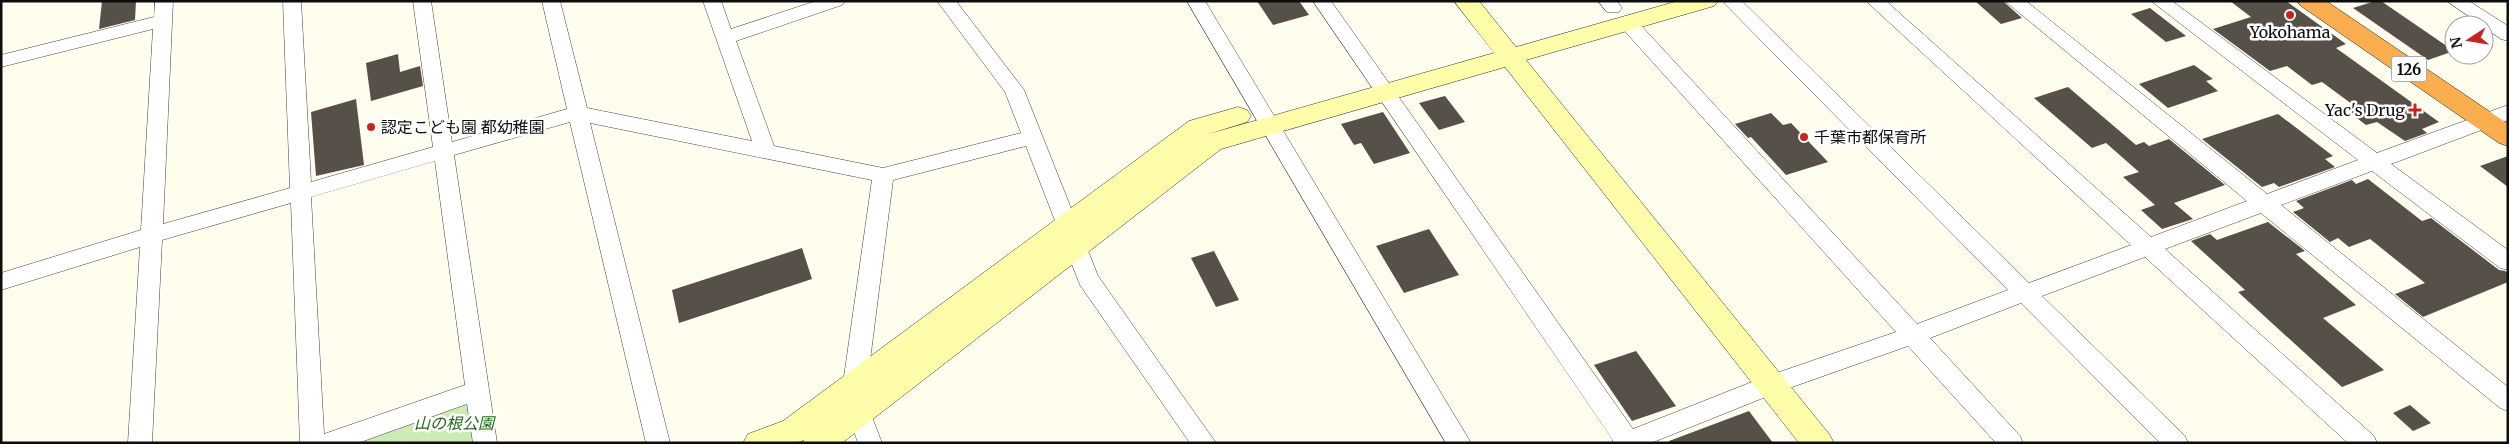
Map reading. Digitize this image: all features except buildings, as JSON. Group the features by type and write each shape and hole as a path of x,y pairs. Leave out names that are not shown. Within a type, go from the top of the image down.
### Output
{"highway":[{"name":"126","path":"2309,1 2508,137"}],"street":[{"path":"292,1 312,443"},
{"path":"422,1 485,443"},
{"path":"552,1 577,113 658,443"},
{"path":"712,1 765,150"},
{"path":"725,38 836,1"},
{"path":"946,1 1014,90 1088,279 1204,443"},
{"path":"1196,1 1459,443"},
{"path":"1322,1 1627,442 1770,385 1913,335 2508,112"},
{"path":"1466,1 1818,443"},
{"path":"818,443 1070,236 1198,127 1265,117 1380,85 1504,48 1621,8 1706,1"},
{"path":"1731,1 2176,443"},
{"path":"1876,1 2365,443"},
{"path":"2014,1 2508,401"},
{"path":"2160,1 2508,262"},
{"path":"2456,1 2508,35"},
{"path":"1621,8 2011,443"},
{"path":"1,61 163,11 140,443"},
{"path":"1,282 151,236 577,113 883,175 1032,137"},
{"path":"855,384 883,175"},
{"path":"759,443 794,430 855,384 1070,236"},
{"path":"328,443 478,390"},
{"path":"859,411 870,443"}],"green space":[{"name":"山の根公園","path":"473,402 478,443 334,443"}],"place":[{"name":"Yokohama","path":"2290,15"},
{"name":"Yac's Drug","path":"2415,110"},
{"name":"認定こども園 都幼稚園","path":"371,127"},
{"name":"千葉市都保育所","path":"1804,137"}]}
